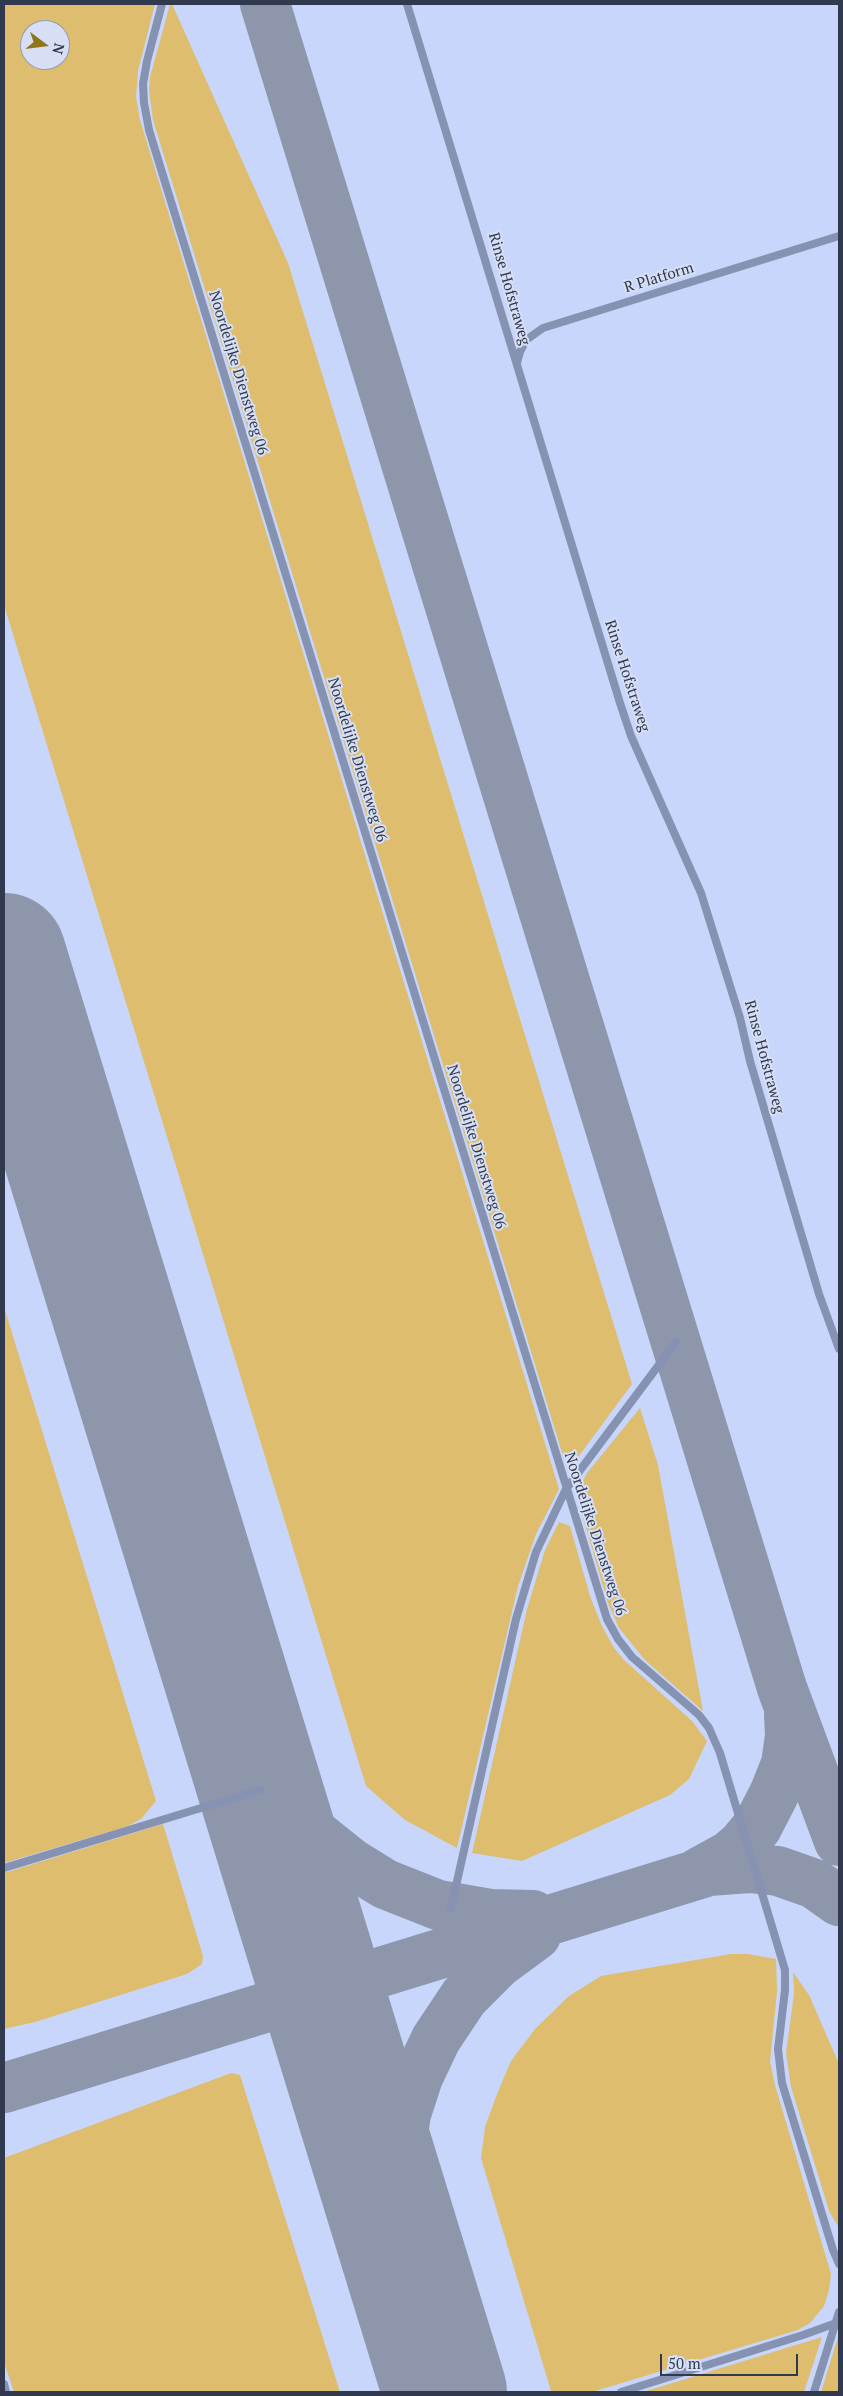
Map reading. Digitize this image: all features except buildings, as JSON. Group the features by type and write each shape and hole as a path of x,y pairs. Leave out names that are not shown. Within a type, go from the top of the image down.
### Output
{"lane":[{"name":"Noordelijke Dienstweg 06","path":"162,4 143,84 149,130 566,1489 610,1626 632,1657 699,1715 713,1736 720,1753 785,1970 785,1990 778,2049 782,2083 839,2264"},
{"name":"Rinse Hofstraweg","path":"406,4 631,736 701,893 740,1018 750,1061 819,1294 839,1349"},
{"name":"R Platform","path":"520,375 518,363 522,346 531,335 543,328 839,236"},
{"path":"451,1908 525,1584 540,1540 566,1489 676,1342"},
{"path":"4,1868 260,1790"},
{"path":"814,2392 838,2322 839,2312"},
{"path":"621,2392 803,2335 838,2322"},
{"path":"4,2384 6,2392"}],"shaded area":[{"path":"4,4 839,4 839,2392 4,2392"},
{"path":"4,4 155,4 138,71 136,97 140,120 559,1489 536,1534 518,1586 457,1848 405,1820 366,1786 4,605"},
{"path":"170,4 172,4 288,263 632,1384 576,1460 564,1459 153,120 149,90 150,77"},
{"path":"4,1307 156,1801 141,1819 128,1826 4,1863"},
{"path":"640,1408 658,1465 703,1711 645,1660 619,1628 608,1603 579,1504 579,1489 587,1473"},
{"path":"559,1522 570,1526 590,1596 601,1624 614,1648 624,1660 692,1721 707,1741 689,1779 670,1795 522,1861 472,1853 527,1609 545,1550"},
{"path":"163,1824 203,1956 202,1964 187,1974 35,2022 4,2029 4,1873"},
{"path":"731,1954 748,1954 776,1959 777,1992 770,2061 775,2085 831,2274 824,2306 810,2323 798,2330 592,2392 551,2391 481,2158 485,2127 497,2094 511,2061 535,2029 569,1996 601,1976"},
{"path":"793,1972 809,1995 839,2064 839,2228 829,2211 791,2087 786,2053 794,1994"},
{"path":"231,2073 240,2075 340,2392 14,2392 4,2362 4,2158"},
{"path":"839,2334 839,2392 821,2392"},
{"path":"822,2337 804,2392 643,2392"}],"taxiway":[{"path":"265,4 782,1688 839,1841"},
{"path":"698,1873 729,1856 742,1845 757,1827 774,1794 786,1764 790,1736 789,1715"},
{"path":"240,1723 282,1795 316,1835 351,1863 385,1884 438,1905 490,1914 533,1915"},
{"path":"4,2088 709,1871 749,1868 778,1871 815,1884 839,1901"},
{"path":"405,2260 398,2214 397,2171 406,2114 418,2077 436,2039 464,1997 498,1963 536,1935"}],"runway":[{"path":"4,955 445,2392"}]}
